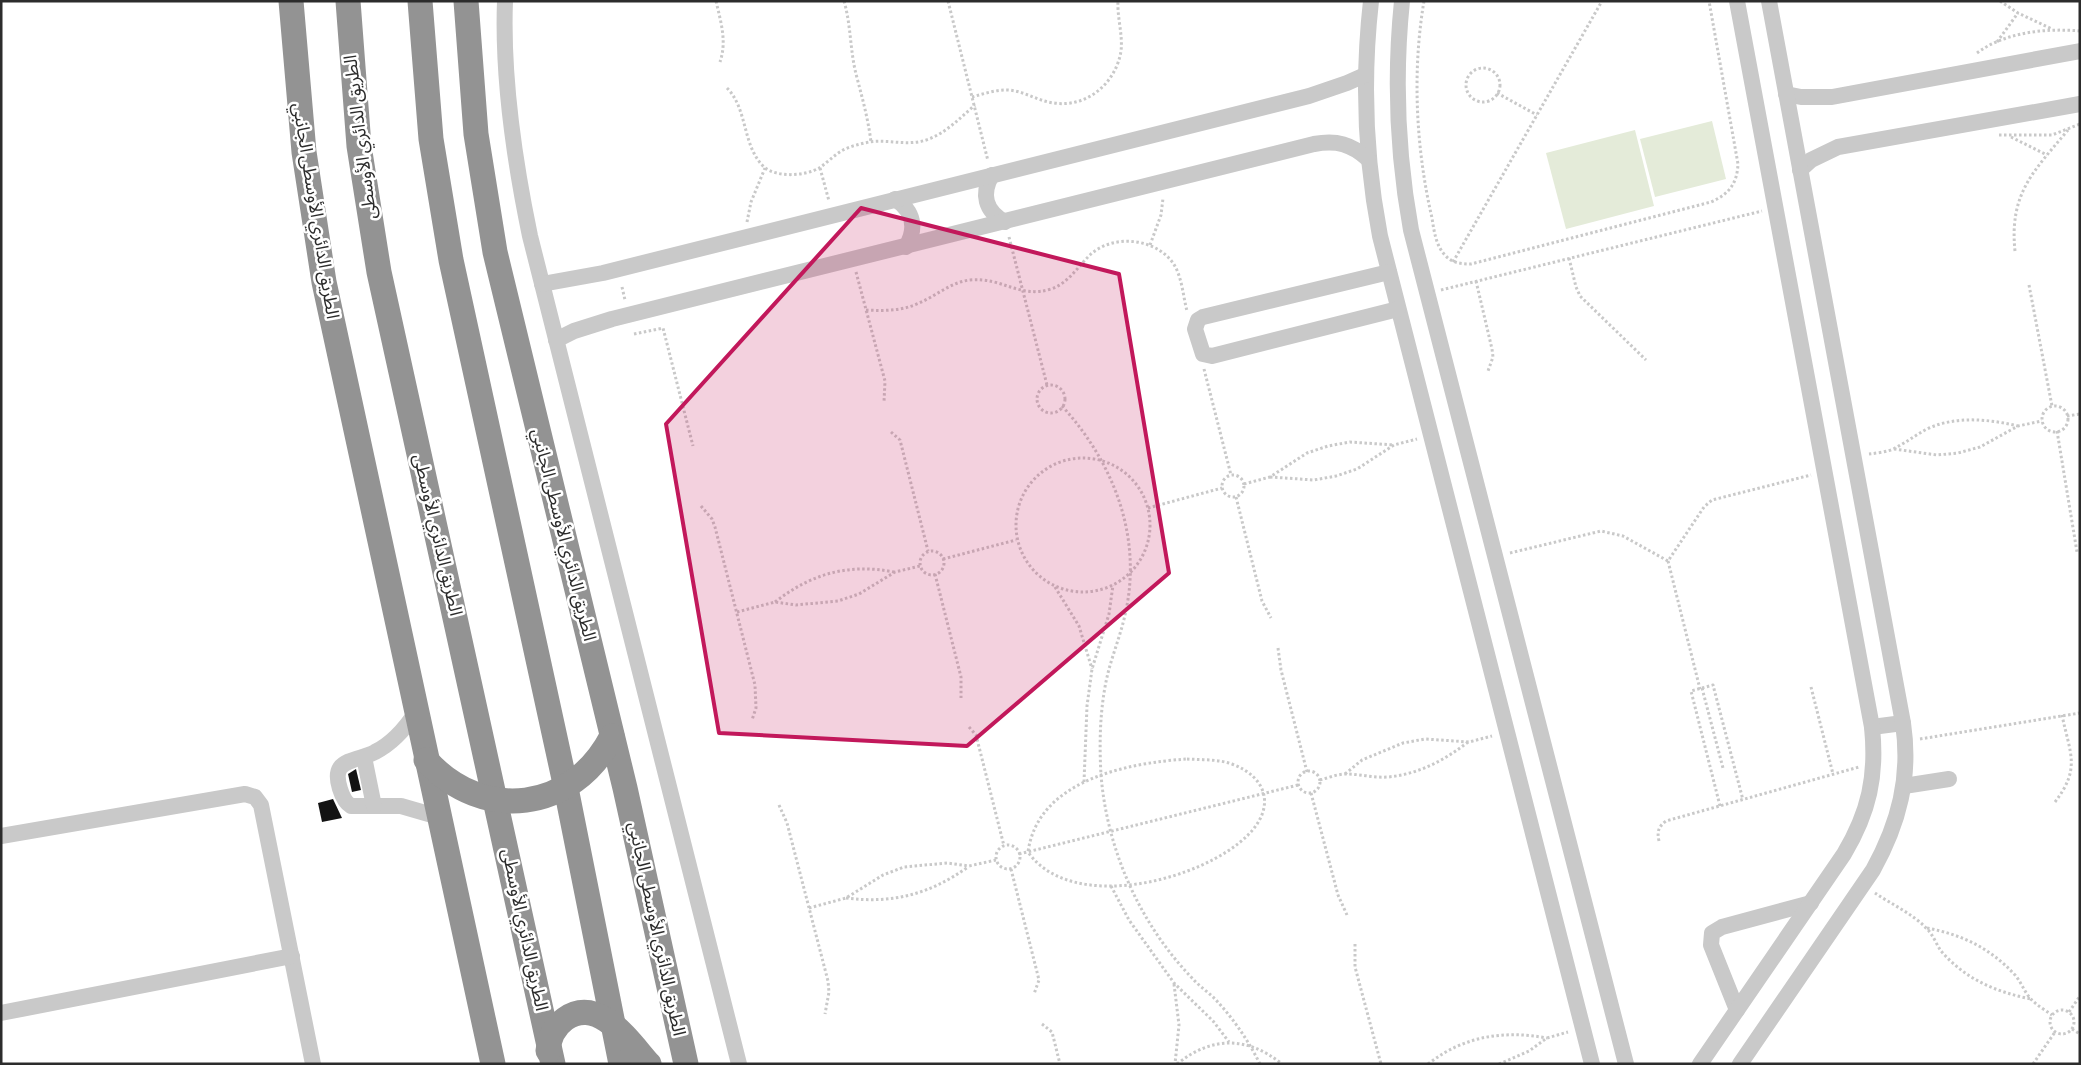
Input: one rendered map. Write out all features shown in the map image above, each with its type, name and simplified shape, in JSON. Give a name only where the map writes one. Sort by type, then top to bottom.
[{"type":"highway","name":"الطريق الدائري الأوسطى الجانبي","points":[[291,1],[304,152],[324,282],[492,1064]]},
{"type":"highway","name":"الطريق الدائري الأوسطى","points":[[348,1],[360,146],[379,272],[496,800],[550,1057]]},
{"type":"highway","points":[[420,1],[431,139],[449,251],[566,788],[621,1064]]},
{"type":"highway","name":"الطريق الدائري الأوسطى الجانبي","points":[[466,1],[476,134],[496,252],[612,736],[686,1064]]},
{"type":"highway","points":[[426,760],[441,775],[458,787],[476,796],[496,800],[525,801],[566,788],[593,766],[612,736]]},
{"type":"highway","points":[[550,1057],[555,1027],[568,1017],[584,1012],[600,1015],[613,1025],[650,1064]]},
{"type":"street","points":[[505,1],[505,45],[514,150],[521,195],[739,1064]]},
{"type":"street","points":[[1371,1],[1365,75],[1368,159],[1373,198],[1388,272],[1592,1064]]},
{"type":"street","points":[[1402,1],[1396,74],[1400,156],[1411,230],[1626,1064]]},
{"type":"street","points":[[1700,1064],[1811,904],[1858,831],[1868,806],[1874,763],[1872,727],[1737,1]]},
{"type":"street","points":[[1740,1064],[1888,843],[1898,815],[1904,786],[1905,742],[1903,723],[1769,1]]},
{"type":"street","points":[[1786,94],[1809,98],[1832,97],[2080,51]]},
{"type":"street","points":[[542,284],[603,274],[1309,96],[1347,84],[1365,75]]},
{"type":"street","points":[[1800,170],[1811,160],[1838,147],[2080,104]]},
{"type":"street","points":[[556,340],[574,331],[612,318],[1329,142],[1343,143],[1357,149],[1368,159]]},
{"type":"street","points":[[992,175],[986,190],[988,207],[995,216],[1005,222]]},
{"type":"street","points":[[895,199],[905,206],[911,215],[912,232],[906,246]]},
{"type":"street","points":[[1388,272],[1203,318],[1195,324],[1203,354],[1212,356],[1398,309]]},
{"type":"street","points":[[416,712],[394,739],[364,757],[344,764],[339,769],[338,776],[348,804],[358,808],[401,806],[439,817]]},
{"type":"street","points":[[1872,727],[1903,723]]},
{"type":"street","points":[[364,757],[374,806]]},
{"type":"street","points":[[1904,786],[1949,779]]},
{"type":"street","points":[[1,836],[250,795],[261,805],[313,1064]]},
{"type":"street","points":[[1737,1010],[1711,945],[1712,933],[1722,927],[1811,904]]},
{"type":"street","points":[[1,1013],[292,956]]},
{"type":"path","points":[[716,1],[724,35],[723,53],[720,62]]},
{"type":"path","points":[[844,1],[850,26],[856,74],[872,142]]},
{"type":"path","points":[[948,1],[992,175]]},
{"type":"path","points":[[972,96],[1005,90],[1022,92],[1053,103],[1070,104],[1086,99],[1099,91],[1110,79],[1118,64],[1121,48],[1118,1]]},
{"type":"path","points":[[1424,1],[1418,64],[1420,151],[1427,198],[1436,238],[1445,256],[1453,262],[1471,264],[1711,202],[1723,197],[1732,188],[1737,177],[1738,164],[1709,1]]},
{"type":"path","points":[[1453,262],[1602,1]]},
{"type":"path","points":[[2000,1],[2018,13],[2053,29]]},
{"type":"path","points":[[1997,43],[2018,13]]},
{"type":"path","points":[[1956,73],[1980,51],[1997,43],[2028,33],[2053,29],[2080,31]]},
{"type":"path","points":[[1475,70],[1489,70],[1499,80],[1498,93],[1486,102],[1473,100],[1466,88],[1466,81],[1475,70]]},
{"type":"path","points":[[727,88],[739,106],[753,150],[765,168],[792,175],[820,168],[843,150],[872,142],[912,143],[940,135],[974,105]]},
{"type":"path","points":[[1498,93],[1537,115]]},
{"type":"path","points":[[1994,135],[2010,137],[2052,135],[2080,124]]},
{"type":"path","points":[[2015,250],[2013,230],[2016,208],[2023,188],[2068,130]]},
{"type":"path","points":[[2010,137],[2048,155]]},
{"type":"path","points":[[745,238],[751,202],[765,168]]},
{"type":"path","points":[[820,168],[829,199],[830,216]]},
{"type":"path","points":[[1150,245],[1161,215],[1162,182]]},
{"type":"path","points":[[1427,293],[1775,207]]},
{"type":"path","points":[[1005,222],[1047,385]]},
{"type":"path","points":[[866,310],[902,309],[919,303],[951,285],[969,280],[988,280],[1006,284],[1023,292],[1039,292],[1054,288],[1068,280],[1092,253],[1110,244],[1130,241],[1150,245],[1163,253],[1174,264],[1188,314],[1195,324]]},
{"type":"path","points":[[1569,258],[1580,296],[1646,360]]},
{"type":"path","points":[[853,259],[885,381],[884,402]]},
{"type":"path","points":[[1476,281],[1492,349],[1493,357],[1488,371]]},
{"type":"path","points":[[2029,285],[2052,406]]},
{"type":"path","points":[[622,287],[626,303]]},
{"type":"path","points":[[634,334],[663,328],[693,446]]},
{"type":"path","points":[[1203,354],[1207,386],[1231,475]]},
{"type":"path","points":[[1047,385],[1054,385],[1064,393],[1062,406],[1056,411],[1049,412],[1042,409],[1038,403],[1037,396],[1041,389],[1047,385]]},
{"type":"path","points":[[1062,406],[1087,436],[1103,461],[1124,516],[1129,544],[1131,572],[1125,616],[1108,671],[1102,706],[1100,740],[1101,775],[1111,832],[1130,885],[1147,919],[1168,950],[1193,979],[1215,999],[1251,1045],[1260,1064]]},
{"type":"path","points":[[2052,406],[2062,408],[2067,416],[2065,426],[2057,432],[2048,429],[2042,421],[2044,412],[2052,406]]},
{"type":"path","points":[[2067,416],[2080,414]]},
{"type":"path","points":[[1894,449],[1912,436],[1932,427],[1953,422],[1982,420],[2018,426]]},
{"type":"path","points":[[1854,458],[1894,449],[1937,455],[1958,453],[1980,447],[2018,426],[2042,421]]},
{"type":"path","points":[[891,432],[900,440],[928,551]]},
{"type":"path","points":[[2057,432],[2077,552]]},
{"type":"path","points":[[1270,477],[1307,480],[1336,476],[1357,469],[1394,445],[1431,436]]},
{"type":"path","points":[[1244,484],[1270,477],[1307,453],[1328,446],[1350,442],[1373,442],[1394,445]]},
{"type":"path","points":[[1054,587],[1084,592],[1099,591],[1113,585],[1131,572],[1141,559],[1148,543],[1150,526],[1148,508],[1142,493],[1132,479],[1119,468],[1103,461],[1084,458],[1063,461],[1045,469],[1030,483],[1020,500],[1017,513],[1016,540],[1024,559],[1037,575],[1054,587],[1079,626],[1092,670]]},
{"type":"path","points":[[1668,561],[1704,507],[1712,500],[1824,472]]},
{"type":"path","points":[[1231,475],[1239,477],[1244,484],[1242,492],[1236,496],[1227,495],[1222,488],[1223,482],[1231,475]]},
{"type":"path","points":[[1148,508],[1222,488]]},
{"type":"path","points":[[1236,496],[1262,601],[1271,618]]},
{"type":"path","points":[[701,506],[712,519],[715,527],[755,685],[756,708],[752,720]]},
{"type":"path","points":[[1495,557],[1601,531],[1622,536],[1668,561],[1723,768]]},
{"type":"path","points":[[943,559],[1016,540]]},
{"type":"path","points":[[920,566],[928,574],[935,574],[943,566],[943,559],[940,554],[928,551]]},
{"type":"path","points":[[920,566],[921,557],[928,551]]},
{"type":"path","points":[[775,602],[796,605],[838,601],[859,594],[895,572],[920,566]]},
{"type":"path","points":[[737,612],[775,602],[810,579],[830,572],[851,568],[873,568],[895,572]]},
{"type":"path","points":[[935,574],[961,678],[961,698]]},
{"type":"path","points":[[1084,782],[1084,743],[1092,670],[1109,614],[1113,585]]},
{"type":"path","points":[[1278,648],[1281,670],[1307,772]]},
{"type":"path","points":[[1720,806],[1691,691],[1713,686],[1743,800]]},
{"type":"path","points":[[1811,686],[1833,774]]},
{"type":"path","points":[[1905,742],[2080,713]]},
{"type":"path","points":[[2055,802],[2067,787],[2072,768],[2062,715]]},
{"type":"path","points":[[969,727],[976,735],[1004,846]]},
{"type":"path","points":[[1345,774],[1389,777],[1411,773],[1438,762],[1469,742],[1507,732]]},
{"type":"path","points":[[1320,780],[1345,774],[1376,753],[1403,743],[1425,739],[1469,742]]},
{"type":"path","points":[[1216,760],[1245,770],[1257,780],[1265,793],[1264,808],[1258,822],[1249,834],[1212,860],[1186,872],[1130,885],[1111,886],[1074,882],[1044,870],[1028,852],[1032,835],[1040,820],[1059,799],[1084,782],[1101,775],[1158,761],[1216,760]]},
{"type":"path","points":[[1659,841],[1657,834],[1660,826],[1666,821],[1874,763]]},
{"type":"path","points":[[1307,772],[1315,773],[1320,780],[1318,788],[1311,793],[1303,792],[1298,785],[1302,774],[1307,772]]},
{"type":"path","points":[[1019,854],[1298,785]]},
{"type":"path","points":[[1311,793],[1338,896],[1347,915]]},
{"type":"path","points":[[779,805],[787,823],[828,981],[829,998],[825,1014]]},
{"type":"path","points":[[996,860],[1004,869],[1011,869],[1016,866],[1019,854],[1016,849],[1004,846]]},
{"type":"path","points":[[996,860],[998,852],[1004,846]]},
{"type":"path","points":[[809,908],[846,898],[883,875],[904,868],[932,864],[969,866],[996,860]]},
{"type":"path","points":[[846,898],[890,900],[911,896],[932,889],[969,866]]},
{"type":"path","points":[[1011,869],[1039,980],[1034,994]]},
{"type":"path","points":[[1862,884],[1926,928],[1941,950],[1959,969],[1981,984],[1997,991],[2031,999]]},
{"type":"path","points":[[1111,886],[1129,920],[1174,983],[1213,1021],[1229,1042]]},
{"type":"path","points":[[1926,928],[1952,933],[1977,943],[1999,958],[2017,977],[2031,999],[2052,1015]]},
{"type":"path","points":[[1355,944],[1355,967],[1381,1064]]},
{"type":"path","points":[[1174,983],[1179,1025],[1176,1064]]},
{"type":"path","points":[[2069,1012],[2080,996]]},
{"type":"path","points":[[2052,1015],[2063,1010],[2069,1012],[2073,1017],[2072,1029]]},
{"type":"path","points":[[2052,1015],[2050,1024],[2055,1032],[2064,1034],[2072,1029]]},
{"type":"path","points":[[1042,1024],[1052,1032],[1060,1064]]},
{"type":"path","points":[[1499,1064],[1529,1050],[1547,1038],[1583,1027]]},
{"type":"path","points":[[2072,1029],[2080,1034]]},
{"type":"path","points":[[2033,1064],[2055,1032]]},
{"type":"path","points":[[1428,1064],[1459,1044],[1480,1037],[1502,1034],[1525,1034],[1547,1038]]},
{"type":"path","points":[[1176,1064],[1191,1053],[1209,1045],[1229,1042],[1251,1045],[1269,1053],[1282,1064]]},
{"type":"highlighted area","points":[[861,208],[1119,274],[1169,573],[967,746],[719,733],[666,424]]},
{"type":"green space","points":[[1712,121],[1726,179],[1655,197],[1640,139]]},
{"type":"green space","points":[[1635,130],[1654,206],[1566,229],[1546,153]]},
{"type":"building","points":[[356,769],[361,790],[352,792],[348,774]]},
{"type":"building","points":[[333,799],[342,818],[322,822],[318,803]]}]
